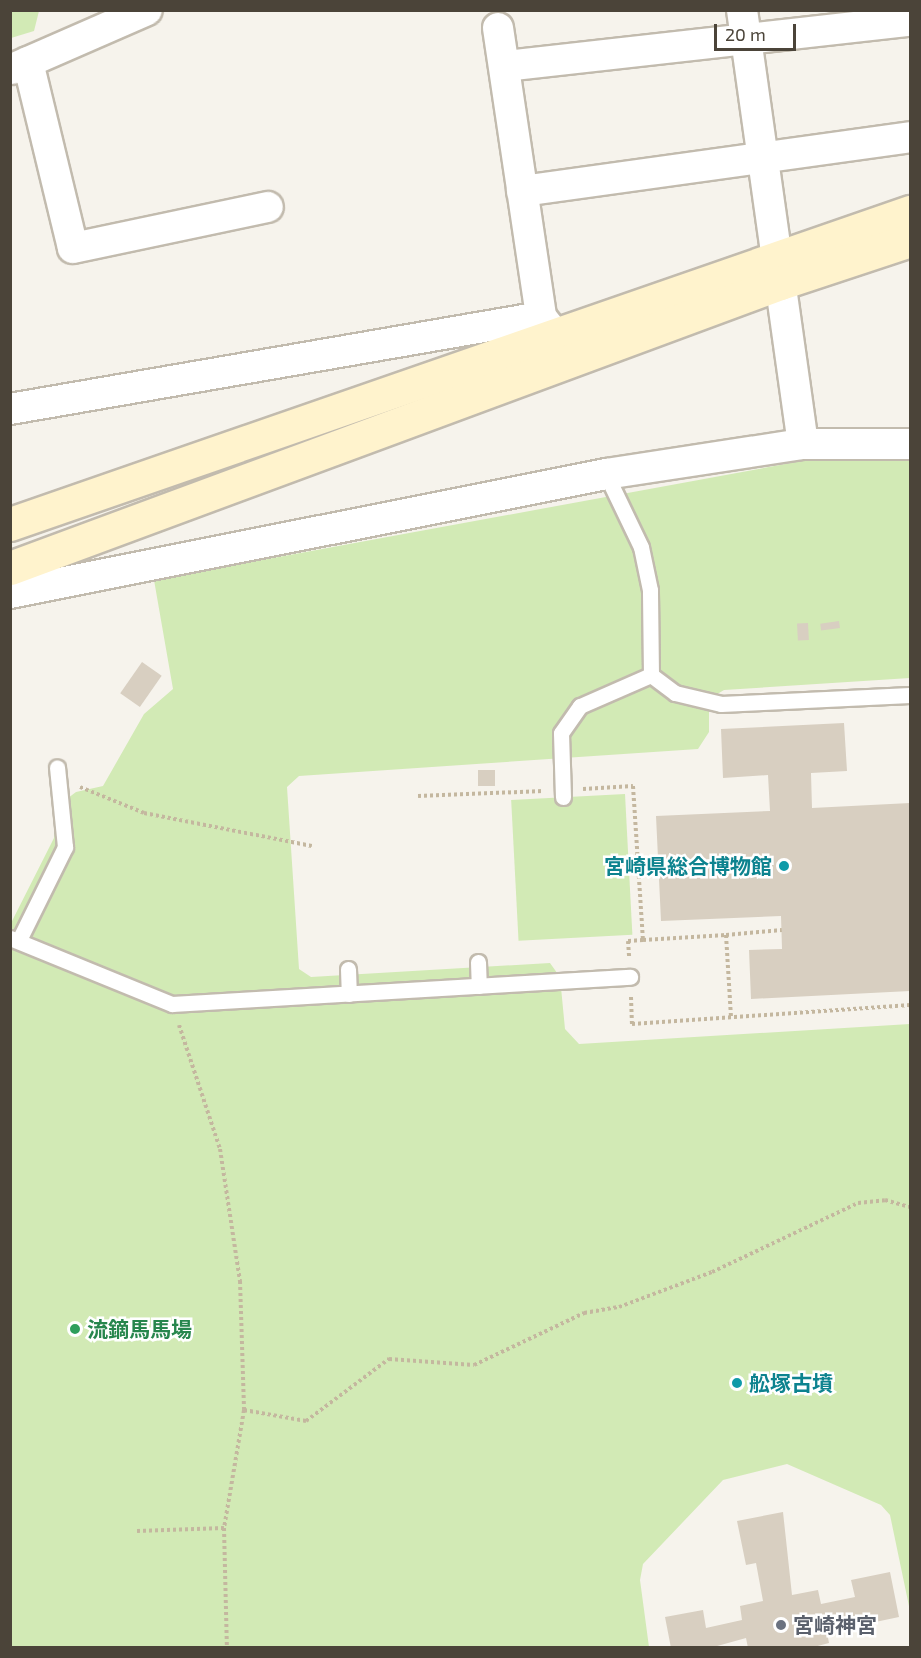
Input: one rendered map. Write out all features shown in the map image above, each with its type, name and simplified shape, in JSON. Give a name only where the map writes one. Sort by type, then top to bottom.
[{"type":"street","points":[[147,10],[19,65],[73,248],[268,207]]},
{"type":"street","points":[[742,10],[803,444]]},
{"type":"street","points":[[507,66],[910,21]]},
{"type":"street","points":[[498,28],[507,66],[522,192],[548,325]]},
{"type":"street","points":[[522,192],[910,137]]},
{"type":"street","points":[[10,568],[778,271],[910,212]]},
{"type":"street","points":[[10,410],[548,325],[910,240]]},
{"type":"street","points":[[10,524],[548,325]]},
{"type":"street","points":[[10,593],[606,474],[803,444],[910,444]]},
{"type":"lane","points":[[606,474],[641,547],[650,590],[651,675]]},
{"type":"lane","points":[[651,675],[675,693],[722,704],[910,695]]},
{"type":"lane","points":[[563,794],[561,732],[580,706],[651,675]]},
{"type":"lane","points":[[57,772],[65,847],[15,938],[172,1004],[630,977]]},
{"type":"lane","points":[[478,962],[479,986]]},
{"type":"lane","points":[[348,969],[349,994]]},
{"type":"path","points":[[57,772],[144,813],[312,846]]},
{"type":"path","points":[[418,796],[563,794],[633,786],[643,940]]},
{"type":"path","points":[[782,930],[628,940],[632,1024],[910,1005]]},
{"type":"path","points":[[726,935],[731,1017]]},
{"type":"path","points":[[172,1004],[220,1149],[240,1281],[244,1410],[224,1528],[227,1647]]},
{"type":"path","points":[[244,1410],[306,1421],[389,1359],[474,1365],[584,1313],[619,1307],[712,1272],[858,1203],[885,1200],[910,1207]]},
{"type":"path","points":[[137,1531],[224,1528]]},
{"type":"green space","points":[[11,10],[39,11],[34,31],[11,38]]},
{"type":"green space","points":[[910,458],[910,678],[724,690],[709,699],[709,732],[698,749],[299,776],[287,787],[299,969],[311,977],[550,963],[560,977],[565,1029],[579,1044],[910,1024],[910,1611],[890,1515],[881,1505],[787,1464],[723,1480],[643,1564],[640,1580],[649,1647],[11,1647],[10,925],[54,838],[56,807],[76,792],[103,786],[144,714],[173,689],[154,580],[807,460]]},
{"type":"green space","points":[[625,794],[632,935],[519,941],[511,800]]},
{"type":"building","points":[[839,621],[840,628],[821,631],[820,624]]},
{"type":"building","points":[[808,623],[809,640],[798,641],[797,624]]},
{"type":"building","points":[[142,662],[162,676],[140,707],[120,693]]},
{"type":"building","name":"宮崎県総合博物館","points":[[844,723],[847,771],[811,773],[812,808],[910,803],[910,991],[751,999],[749,950],[782,949],[781,916],[661,921],[656,816],[770,811],[768,775],[723,778],[721,729]]},
{"type":"building","points":[[478,770],[495,770],[495,786],[478,786]]},
{"type":"building","points":[[783,1512],[792,1595],[818,1590],[821,1604],[855,1597],[851,1580],[890,1572],[899,1617],[861,1625],[859,1615],[825,1622],[829,1643],[810,1648],[748,1648],[746,1638],[710,1648],[671,1648],[665,1617],[703,1610],[706,1628],[742,1620],[740,1606],[763,1601],[756,1563],[746,1565],[737,1521]]},
{"type":"place","name":"宮崎県総合博物館","points":[[784,866]]},
{"type":"place","name":"流鏑馬馬場","points":[[75,1329]]},
{"type":"place","name":"舩塚古墳","points":[[737,1383]]},
{"type":"place","name":"宮崎神宮","points":[[781,1625]]}]
